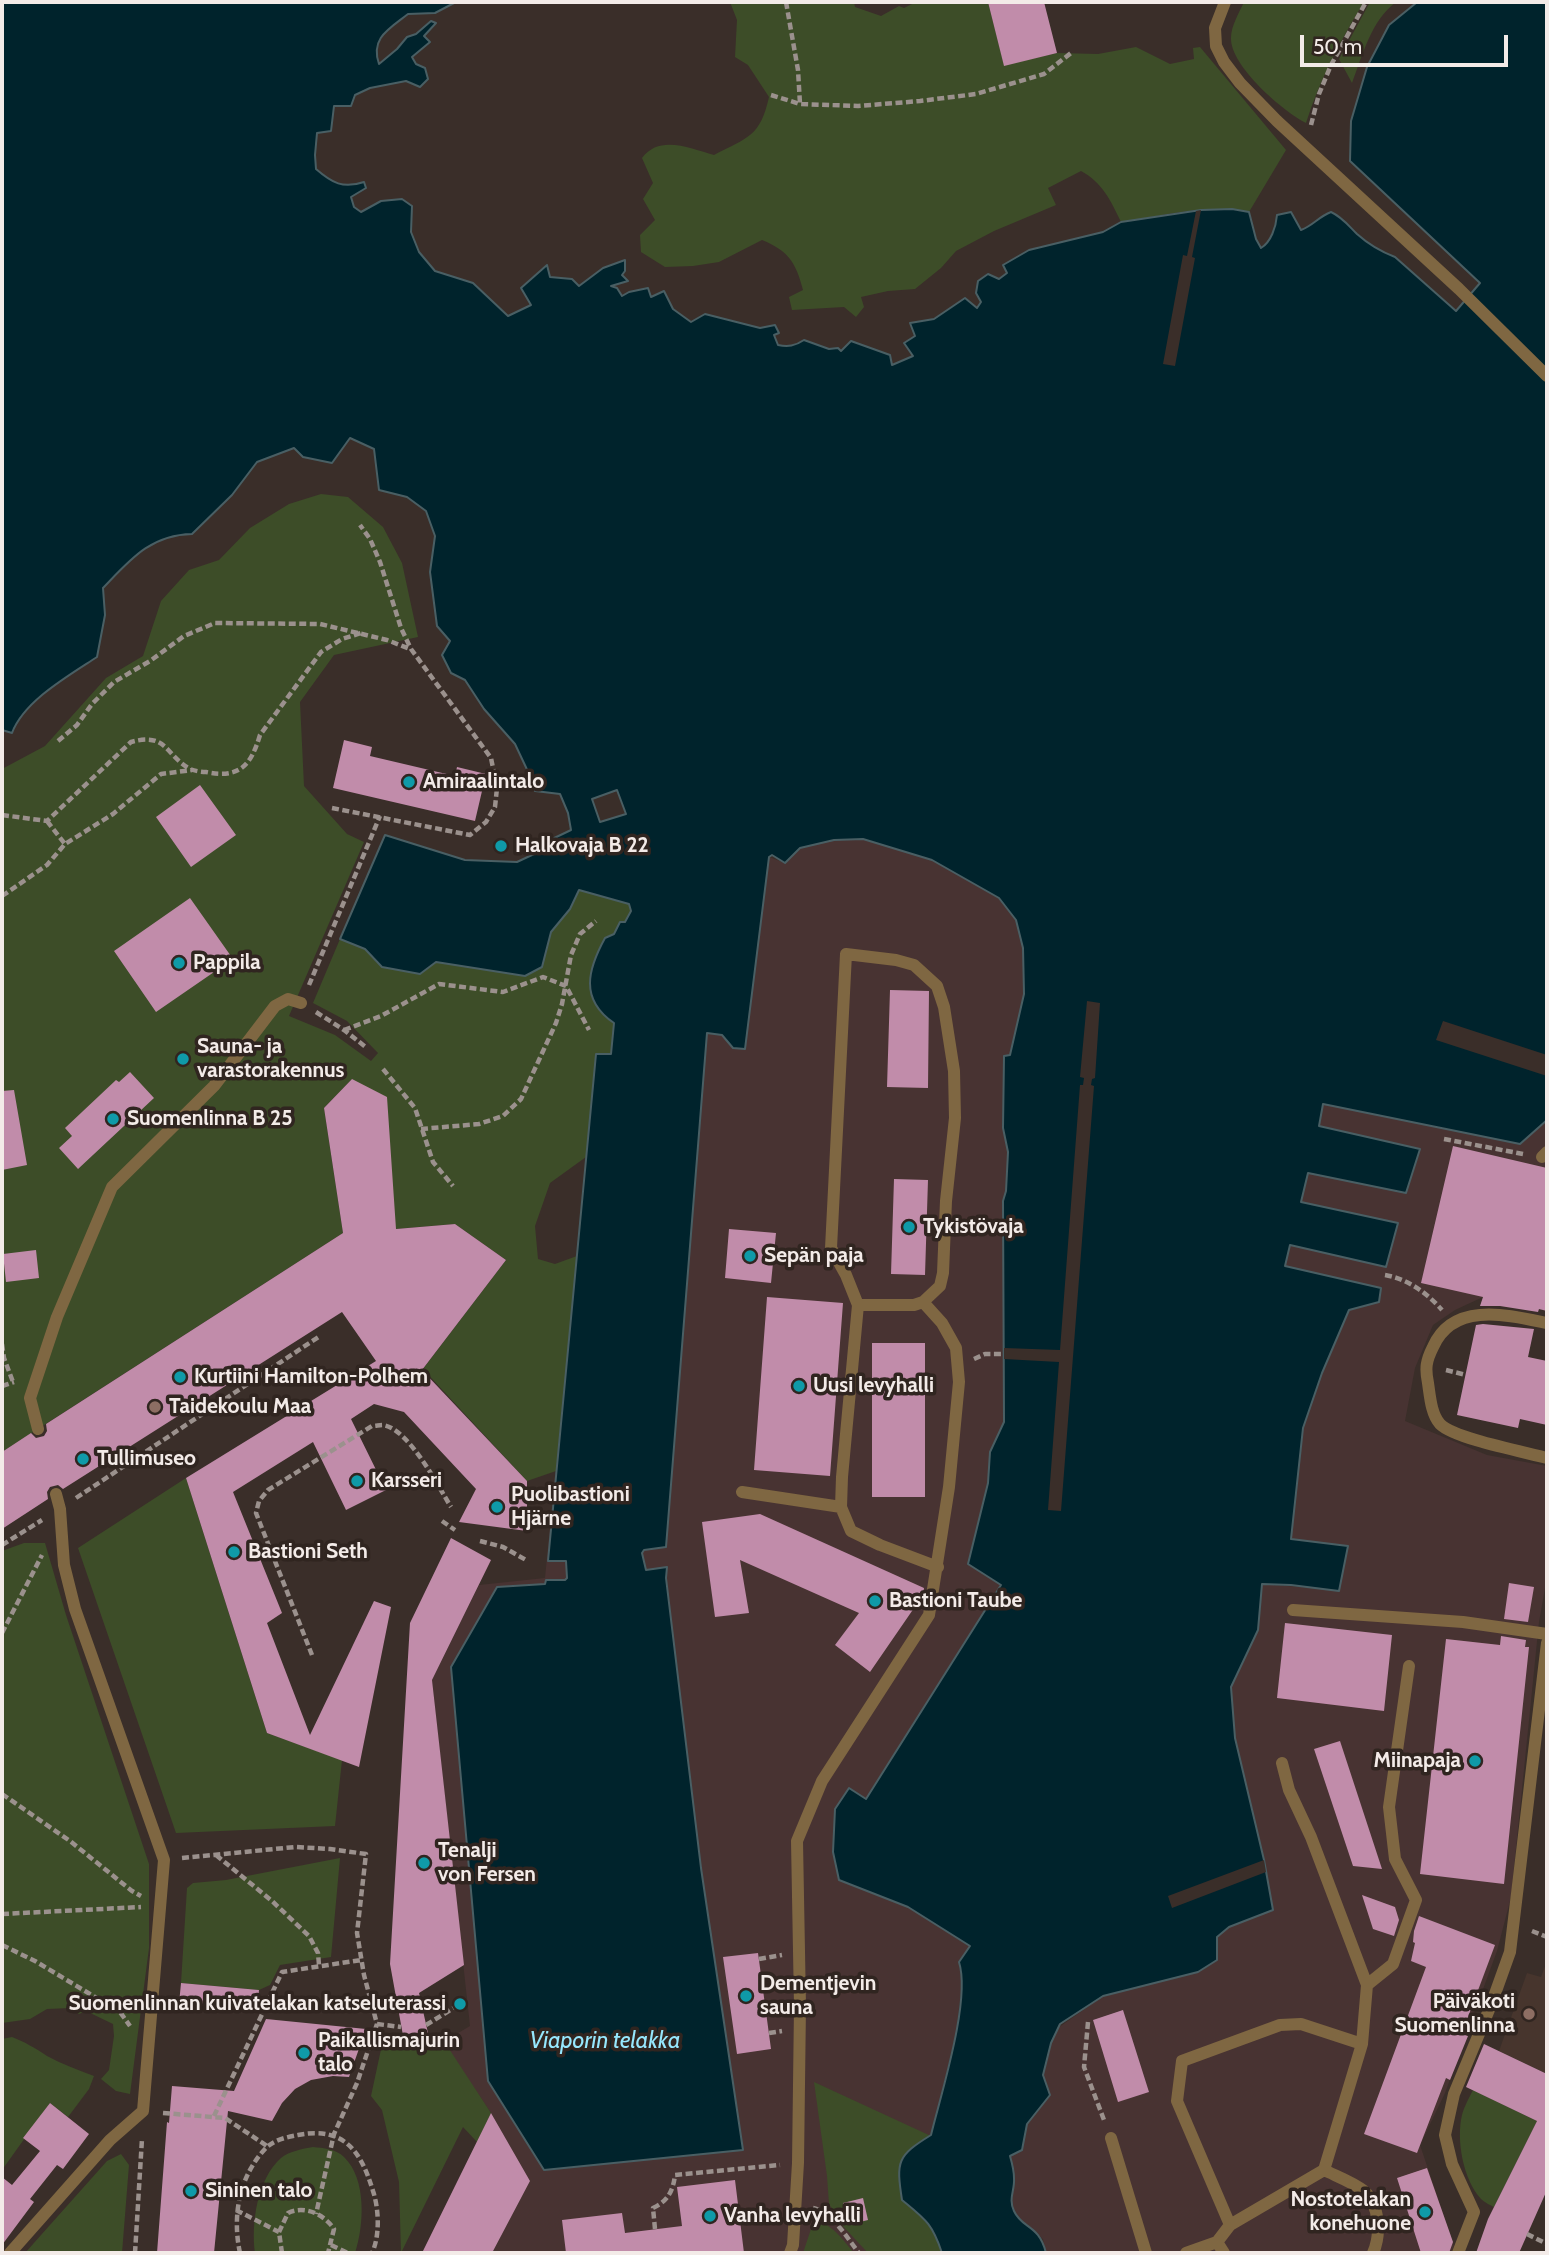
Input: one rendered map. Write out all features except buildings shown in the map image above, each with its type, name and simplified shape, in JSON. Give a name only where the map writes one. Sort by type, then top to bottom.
[{"type":"lane","points":[[1225,2],[1214,28],[1216,46],[1240,83],[1459,289],[1547,376]]},
{"type":"lane","points":[[859,1305],[914,1305],[923,1302],[940,1286],[955,1118],[954,1071],[944,1007],[937,986],[914,965],[846,954],[831,1248],[859,1305],[841,1507],[851,1531],[938,1567]]},
{"type":"lane","points":[[38,1429],[30,1398],[57,1317],[112,1187],[214,1086],[275,1006],[288,999],[301,1003]]},
{"type":"lane","points":[[790,2253],[793,2245],[798,2163],[800,2006],[797,1841],[822,1781],[929,1615],[938,1567],[959,1382],[956,1348],[942,1323],[923,1302]]},
{"type":"lane","points":[[1547,1323],[1502,1314],[1469,1316],[1447,1327],[1436,1339],[1425,1365],[1434,1412],[1441,1425],[1474,1440],[1547,1458]]},
{"type":"lane","points":[[742,1492],[841,1507]]},
{"type":"lane","points":[[10,2253],[110,2140],[143,2111],[164,1860],[75,1609],[64,1565],[60,1509],[56,1494]]},
{"type":"lane","points":[[1293,1610],[1463,1622],[1547,1634]]},
{"type":"lane","points":[[1458,2253],[1474,2212],[1452,2164],[1445,2135],[1454,2094],[1510,1952],[1547,1643]]},
{"type":"lane","points":[[1367,1985],[1393,1964],[1416,1900],[1395,1859],[1389,1807],[1409,1666]]},
{"type":"lane","points":[[1186,2253],[1217,2242],[1230,2225],[1324,2170],[1362,2044],[1367,1985],[1311,1837],[1289,1790],[1282,1763]]},
{"type":"lane","points":[[1230,2225],[1177,2101],[1182,2061],[1280,2025],[1301,2024],[1362,2044]]},
{"type":"lane","points":[[1111,2138],[1146,2253]]},
{"type":"lane","points":[[1324,2170],[1365,2191],[1376,2212],[1380,2234],[1373,2253]]},
{"type":"lane","points":[[1217,2242],[1224,2253]]},
{"type":"path","points":[[786,2],[798,70],[800,104]]},
{"type":"path","points":[[1303,145],[1331,65],[1366,2]]},
{"type":"path","points":[[771,95],[800,104],[858,106],[976,94],[1044,74],[1071,53]]},
{"type":"path","points":[[332,808],[470,835],[486,822],[495,807],[497,788],[491,758],[411,649],[401,628],[380,562],[370,539],[360,525]]},
{"type":"path","points":[[58,741],[114,682],[150,662],[184,636],[215,623],[320,624],[361,633],[411,649]]},
{"type":"path","points":[[2,895],[47,865],[65,844],[113,814],[161,774],[192,770],[222,776],[248,763],[256,751],[260,735],[321,652],[342,639],[361,633]]},
{"type":"path","points":[[47,821],[131,742],[146,738],[158,741],[192,770]]},
{"type":"path","points":[[2,815],[47,821],[65,844]]},
{"type":"path","points":[[367,1048],[301,1003],[380,816]]},
{"type":"path","points":[[421,1129],[479,1124],[503,1116],[521,1099],[556,1023],[572,955],[580,934],[596,921]]},
{"type":"path","points":[[344,1030],[381,1016],[439,984],[503,992],[544,977],[566,986],[589,1030]]},
{"type":"path","points":[[383,1069],[415,1108],[433,1162],[453,1186]]},
{"type":"path","points":[[1444,1139],[1544,1154]]},
{"type":"path","points":[[1385,1275],[1415,1286],[1436,1303],[1454,1324]]},
{"type":"path","points":[[2,1545],[320,1336]]},
{"type":"path","points":[[2,1344],[13,1382],[2,1386]]},
{"type":"path","points":[[958,1365],[985,1354],[1004,1354]]},
{"type":"path","points":[[1450,1371],[1465,1374]]},
{"type":"path","points":[[312,1655],[256,1513],[258,1501],[268,1490],[372,1426],[385,1425],[409,1443],[451,1507]]},
{"type":"path","points":[[442,1521],[455,1530]]},
{"type":"path","points":[[2,1633],[61,1525]]},
{"type":"path","points":[[480,1541],[503,1548],[526,1560]]},
{"type":"path","points":[[2,1794],[70,1842],[132,1891],[161,1906]]},
{"type":"path","points":[[164,1860],[295,1847],[366,1854],[357,1933],[377,2024],[357,2083],[334,2134],[316,2214]]},
{"type":"path","points":[[215,1854],[272,1900],[309,1936],[318,1952],[319,1966]]},
{"type":"path","points":[[2,1914],[161,1906]]},
{"type":"path","points":[[2,1945],[35,1961],[120,2012],[132,2029]]},
{"type":"path","points":[[214,2116],[282,1972],[362,1960]]},
{"type":"path","points":[[426,2025],[460,2004]]},
{"type":"path","points":[[1088,2022],[1084,2067],[1111,2138]]},
{"type":"path","points":[[377,2024],[401,2027]]},
{"type":"path","points":[[135,2253],[143,2111],[225,2118],[267,2146]]},
{"type":"path","points":[[240,2253],[236,2210],[248,2172],[267,2146],[282,2138],[310,2132],[334,2134],[350,2146],[366,2168],[376,2199],[377,2242],[372,2253]]},
{"type":"path","points":[[655,2230],[653,2208],[665,2202],[673,2188],[675,2175],[798,2163]]},
{"type":"path","points":[[796,2204],[821,2210],[859,2253]]},
{"type":"path","points":[[282,2253],[279,2232],[288,2213],[296,2209],[328,2220],[334,2229],[328,2253]]},
{"type":"path","points":[[236,2210],[279,2232]]},
{"type":"path","points":[[1527,2234],[1547,2244]]},
{"type":"path","points":[[331,2245],[348,2253]]},
{"type":"shaded area","points":[[863,839],[932,860],[999,898],[1016,920],[1023,948],[1024,994],[1010,1056],[1005,1056],[1003,1128],[1008,1152],[1003,1201],[1004,1422],[990,1452],[988,1483],[969,1564],[1001,1585],[866,1799],[849,1789],[835,1809],[833,1852],[839,1880],[908,1907],[970,1946],[959,1962],[963,1975],[956,2034],[931,2136],[909,2149],[901,2160],[942,2253],[492,2253],[530,2181],[491,2113],[443,2042],[470,2026],[432,1680],[479,1585],[545,1578],[596,1054],[614,1022],[722,1035],[733,1048],[745,1049],[769,857],[785,863],[800,848],[834,840]]},
{"type":"shaded area","points":[[1323,1103],[1519,1144],[1547,1120],[1547,1311],[1483,1297],[1455,1310],[1433,1325],[1415,1368],[1405,1421],[1487,1455],[1547,1466],[1547,1577],[1539,1622],[1511,1897],[1497,1951],[1445,2093],[1420,2145],[1454,2246],[1451,2253],[1046,2253],[1043,2239],[1016,2215],[1010,2201],[1014,2180],[1010,2156],[1022,2150],[1027,2124],[1050,2095],[1043,2075],[1051,2043],[1058,2028],[1103,1996],[1199,1972],[1217,1960],[1217,1937],[1229,1927],[1273,1910],[1235,1738],[1231,1687],[1258,1630],[1261,1584],[1340,1590],[1291,1539],[1303,1428],[1322,1373],[1349,1309],[1357,1309],[1380,1288],[1285,1267],[1290,1245],[1398,1223],[1301,1202],[1308,1173],[1406,1193],[1420,1149],[1318,1126]]},
{"type":"shaded area","name":"Päiväkoti Suomenlinna","points":[[1547,1961],[1547,2074],[1499,2051],[1527,1973],[1541,1977]]},
{"type":"green space","points":[[730,2],[854,2],[855,7],[881,16],[899,6],[904,8],[916,2],[988,2],[1004,65],[1057,53],[1098,54],[1136,47],[1170,64],[1194,59],[1193,48],[1200,47],[1286,150],[1249,212],[1201,210],[1121,222],[1100,186],[1081,171],[1048,188],[1056,205],[994,231],[956,251],[941,268],[915,289],[861,297],[864,307],[856,317],[844,307],[792,310],[789,297],[803,290],[794,265],[779,249],[762,240],[719,262],[693,266],[665,267],[641,252],[640,235],[655,220],[643,199],[653,183],[642,158],[649,151],[667,145],[714,155],[751,134],[757,128],[765,110],[769,97],[748,65],[735,57],[737,20]]},
{"type":"green space","points":[[1244,2],[1364,2],[1331,61],[1306,123],[1272,99],[1239,62],[1233,49],[1231,33]]},
{"type":"green space","points":[[1370,2],[1396,2],[1374,28],[1352,83],[1339,59]]},
{"type":"green space","points":[[321,494],[348,497],[383,527],[402,563],[418,637],[334,655],[300,702],[304,786],[347,834],[364,842],[289,1016],[335,1035],[371,1061],[378,1053],[347,1021],[313,1003],[340,939],[365,949],[382,967],[420,974],[436,962],[525,976],[542,967],[551,932],[570,909],[579,890],[629,903],[631,911],[625,922],[620,922],[614,934],[614,1022],[611,1055],[596,1054],[586,1157],[550,1183],[535,1226],[538,1259],[555,1264],[577,1256],[556,1471],[527,1481],[423,1369],[506,1260],[455,1224],[395,1229],[352,1079],[324,1108],[343,1233],[2,1452],[2,769],[45,746],[106,678],[143,656],[161,601],[189,570],[219,560],[250,528],[289,504]]},
{"type":"green space","points":[[186,1478],[267,1733],[342,1760],[335,1826],[176,1833],[78,1548]]},
{"type":"green space","points":[[24,1543],[45,1543],[66,1615],[149,1864],[149,1948],[130,2094],[116,2091],[101,2079],[109,2070],[113,2024],[86,2011],[79,2014],[71,2008],[47,2009],[30,2019],[2,2023],[2,1551]]},
{"type":"green space","points":[[340,1858],[331,1957],[280,1965],[270,1985],[259,1990],[181,1983],[187,1888],[193,1883],[226,1880]]},
{"type":"green space","points":[[428,2035],[440,2035],[491,2113],[477,2142],[463,2127],[401,2253],[399,2182],[382,2110],[371,2096],[383,2040],[430,2042]]},
{"type":"green space","points":[[12,2037],[58,2062],[94,2076],[89,2089],[68,2117],[50,2103],[2,2170],[2,2039]]},
{"type":"green space","points":[[814,2082],[931,2136],[911,2150],[903,2161],[902,2199],[927,2222],[942,2253],[868,2253],[840,2223],[829,2204]]},
{"type":"green space","points":[[1473,2090],[1537,2121],[1494,2207],[1482,2200],[1475,2191],[1462,2159],[1460,2125]]},
{"type":"green space","points":[[313,2147],[341,2154],[357,2177],[362,2217],[355,2253],[255,2253],[255,2216],[266,2178],[281,2158]]},
{"type":"green space","points":[[121,2154],[129,2165],[122,2253],[25,2253],[107,2161]]},
{"type":"green space","points":[[821,2222],[835,2231],[854,2253],[803,2253],[813,2223]]},
{"type":"water","name":"Viaporin telakka","points":[[2,2],[456,2],[435,13],[408,14],[379,41],[379,64],[407,37],[416,34],[431,21],[436,23],[424,36],[430,42],[412,57],[416,64],[425,68],[428,79],[420,87],[406,81],[370,88],[355,95],[351,106],[334,106],[331,131],[317,133],[316,169],[327,178],[344,185],[364,182],[366,188],[351,197],[354,207],[361,212],[381,201],[402,199],[412,206],[411,232],[419,252],[435,271],[473,283],[508,316],[531,305],[521,288],[547,265],[550,277],[572,279],[579,286],[603,268],[625,260],[625,271],[622,275],[628,281],[611,286],[617,288],[622,296],[648,288],[651,297],[664,291],[673,309],[691,322],[705,314],[760,328],[775,325],[779,333],[774,335],[778,345],[782,346],[794,345],[804,340],[841,351],[851,341],[890,355],[892,365],[913,356],[904,343],[915,336],[910,323],[934,319],[965,298],[977,308],[981,302],[976,293],[978,281],[988,274],[999,279],[1007,273],[1003,265],[1029,250],[1103,232],[1121,222],[1201,210],[1232,209],[1249,212],[1261,248],[1272,234],[1277,215],[1291,212],[1301,230],[1331,212],[1365,241],[1395,257],[1456,311],[1480,283],[1350,161],[1351,121],[1367,67],[1389,25],[1416,3],[1547,2],[1547,1120],[1520,1144],[1323,1104],[1319,1126],[1420,1149],[1406,1193],[1308,1173],[1301,1202],[1398,1223],[1386,1267],[1290,1245],[1285,1266],[1381,1288],[1379,1302],[1349,1310],[1322,1373],[1303,1428],[1291,1539],[1348,1546],[1339,1591],[1262,1584],[1258,1630],[1231,1687],[1235,1738],[1273,1910],[1229,1927],[1217,1937],[1217,1960],[1198,1972],[1103,1996],[1060,2024],[1051,2043],[1043,2075],[1050,2095],[1027,2124],[1022,2150],[1010,2156],[1014,2175],[1014,2211],[1039,2237],[1046,2253],[942,2253],[927,2222],[902,2200],[899,2176],[902,2161],[911,2149],[931,2135],[958,2023],[962,1979],[959,1962],[970,1946],[908,1907],[839,1880],[833,1852],[835,1809],[849,1788],[866,1799],[1001,1585],[968,1564],[988,1483],[990,1452],[1004,1422],[1003,1201],[1008,1152],[1003,1128],[1004,1056],[1010,1055],[1024,994],[1023,948],[1016,920],[999,898],[932,860],[863,839],[834,840],[800,848],[785,863],[772,855],[769,857],[745,1049],[733,1048],[722,1035],[707,1033],[666,1547],[644,1550],[642,1553],[646,1570],[667,1567],[666,1578],[701,1868],[743,2150],[544,2170],[488,2081],[451,1667],[497,1587],[545,1584],[546,1580],[567,1578],[566,1561],[548,1561],[596,1054],[611,1054],[614,1023],[595,1004],[591,994],[591,972],[605,938],[614,934],[620,922],[625,922],[631,911],[629,904],[579,890],[570,909],[551,932],[542,967],[525,976],[436,962],[420,974],[382,967],[365,949],[340,939],[385,835],[465,860],[517,862],[549,847],[548,841],[571,830],[560,794],[535,791],[515,744],[484,709],[465,680],[451,673],[442,655],[450,641],[437,626],[430,572],[435,536],[426,511],[407,497],[379,490],[374,449],[350,438],[332,463],[303,457],[294,448],[257,462],[232,495],[192,534],[164,539],[132,559],[103,588],[105,615],[97,657],[37,700],[26,710],[12,733],[2,730]],"holes":[[[617,790],[626,814],[600,822],[592,799]]]},
{"type":"pier","points":[[1201,210],[1175,366],[1163,364],[1183,255],[1187,256],[1196,211]]},
{"type":"pier","points":[[1087,1001],[1100,1003],[1095,1078],[1092,1079],[1091,1085],[1094,1086],[1061,1511],[1048,1510],[1059,1362],[1004,1359],[1004,1348],[1060,1350],[1080,1085],[1083,1085],[1084,1078],[1080,1077]]},
{"type":"pier","points":[[1443,1021],[1547,1055],[1547,1076],[1436,1040]]},
{"type":"pier","points":[[1264,1860],[1266,1872],[1172,1908],[1168,1896]]},
{"type":"place","name":"Amiraalintalo","points":[[409,782]]},
{"type":"place","name":"Halkovaja B 22","points":[[501,846]]},
{"type":"place","name":"Pappila","points":[[179,963]]},
{"type":"place","name":"Sauna- ja varastorakennus","points":[[183,1059]]},
{"type":"place","name":"Suomenlinna B 25","points":[[113,1119]]},
{"type":"place","name":"Tykistövaja","points":[[909,1227]]},
{"type":"place","name":"Sepän paja","points":[[750,1256]]},
{"type":"place","name":"Kurtiini Hamilton-Polhem","points":[[180,1377]]},
{"type":"place","name":"Uusi levyhalli","points":[[799,1386]]},
{"type":"place","name":"Taidekoulu Maa","points":[[155,1407]]},
{"type":"place","name":"Tullimuseo","points":[[83,1459]]},
{"type":"place","name":"Karsseri","points":[[357,1481]]},
{"type":"place","name":"Puolibastioni Hjärne","points":[[497,1507]]},
{"type":"place","name":"Bastioni Seth","points":[[234,1552]]},
{"type":"place","name":"Bastioni Taube","points":[[875,1601]]},
{"type":"place","name":"Miinapaja","points":[[1475,1761]]},
{"type":"place","name":"Tenalji von Fersen","points":[[424,1863]]},
{"type":"place","name":"Dementjevin sauna","points":[[746,1996]]},
{"type":"place","name":"Suomenlinnan kuivatelakan katseluterassi","points":[[460,2004]]},
{"type":"place","name":"Päiväkoti Suomenlinna","points":[[1529,2014]]},
{"type":"place","name":"Paikallismajurin talo","points":[[304,2053]]},
{"type":"place","name":"Sininen talo","points":[[191,2191]]},
{"type":"place","name":"Nostotelakan konehuone","points":[[1425,2212]]},
{"type":"place","name":"Vanha levyhalli","points":[[710,2216]]}]
